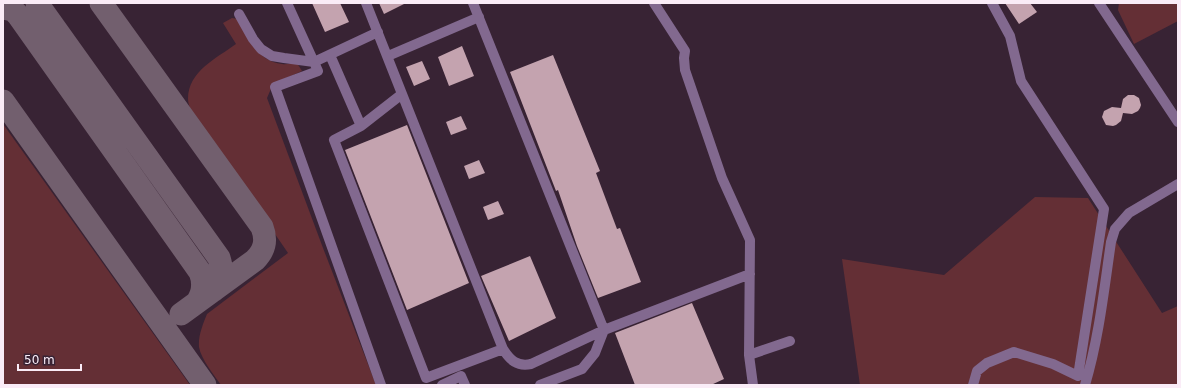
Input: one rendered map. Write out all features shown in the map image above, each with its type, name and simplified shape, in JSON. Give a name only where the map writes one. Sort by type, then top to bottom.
[{"type":"street","points":[[287,3],[318,71],[274,87],[381,385]]},
{"type":"street","points":[[366,3],[503,349],[511,359],[518,364],[524,366],[531,364],[604,330],[750,274]]},
{"type":"street","points":[[473,3],[604,330],[595,353],[582,369],[540,385]]},
{"type":"street","points":[[654,3],[685,51],[685,70],[719,171],[750,240],[749,355],[753,385]]},
{"type":"street","points":[[973,385],[977,371],[987,363],[1014,352],[1053,364],[1078,376],[1104,209],[1021,81],[1010,36],[992,3]]},
{"type":"street","points":[[1099,3],[1178,122]]},
{"type":"street","points":[[239,14],[253,39],[261,49],[272,56],[314,62],[378,32]]},
{"type":"street","points":[[388,56],[479,17]]},
{"type":"street","points":[[330,55],[361,126]]},
{"type":"street","points":[[402,94],[361,126],[334,140],[426,378],[503,349]]},
{"type":"street","points":[[1085,385],[1099,322],[1111,242],[1116,229],[1129,213],[1178,184]]},
{"type":"street","points":[[749,355],[790,341]]},
{"type":"street","points":[[442,385],[461,376],[465,385]]},
{"type":"shaded area","points":[[1119,3],[1178,3],[1178,21],[1134,44],[1118,10]]},
{"type":"shaded area","points":[[232,18],[238,19],[254,48],[266,58],[273,62],[284,64],[297,63],[302,71],[273,84],[267,98],[376,385],[221,385],[208,367],[200,352],[199,339],[207,314],[288,253],[191,112],[189,104],[189,89],[198,73],[212,60],[236,44],[223,23]]},
{"type":"shaded area","points":[[3,124],[190,385],[3,385]]},
{"type":"shaded area","points":[[1035,197],[1088,198],[1162,313],[1178,306],[1178,385],[860,385],[842,259],[944,275]]},
{"type":"building","points":[[312,3],[340,3],[349,22],[325,32]]},
{"type":"building","points":[[379,3],[406,3],[384,14]]},
{"type":"building","points":[[1005,3],[1030,3],[1037,12],[1019,24]]},
{"type":"building","points":[[462,46],[474,76],[449,86],[438,57]]},
{"type":"building","points":[[553,55],[600,171],[596,173],[617,229],[620,228],[641,282],[598,298],[577,246],[558,190],[556,191],[510,72]]},
{"type":"building","points":[[422,61],[430,79],[414,86],[406,67]]},
{"type":"building","points":[[1128,95],[1134,95],[1139,98],[1141,105],[1138,111],[1132,114],[1123,113],[1121,121],[1116,125],[1106,125],[1102,117],[1104,111],[1112,107],[1121,108],[1123,99]]},
{"type":"building","points":[[461,116],[467,129],[451,135],[446,122]]},
{"type":"building","points":[[407,125],[469,283],[407,310],[345,150]]},
{"type":"building","points":[[479,160],[485,173],[469,179],[464,166]]},
{"type":"building","points":[[498,201],[504,214],[488,220],[483,207]]},
{"type":"building","points":[[530,256],[556,318],[509,341],[481,276]]},
{"type":"building","points":[[692,303],[724,379],[711,385],[635,385],[615,333]]},
{"type":"taxiway","points":[[37,3],[219,258],[221,278],[214,290]]},
{"type":"taxiway","points":[[101,3],[262,227],[264,232],[265,241],[263,249],[255,260],[181,314]]},
{"type":"taxiway","points":[[3,8],[13,10],[18,15],[200,272],[203,287],[197,302]]},
{"type":"taxiway","points":[[3,101],[205,385]]}]
